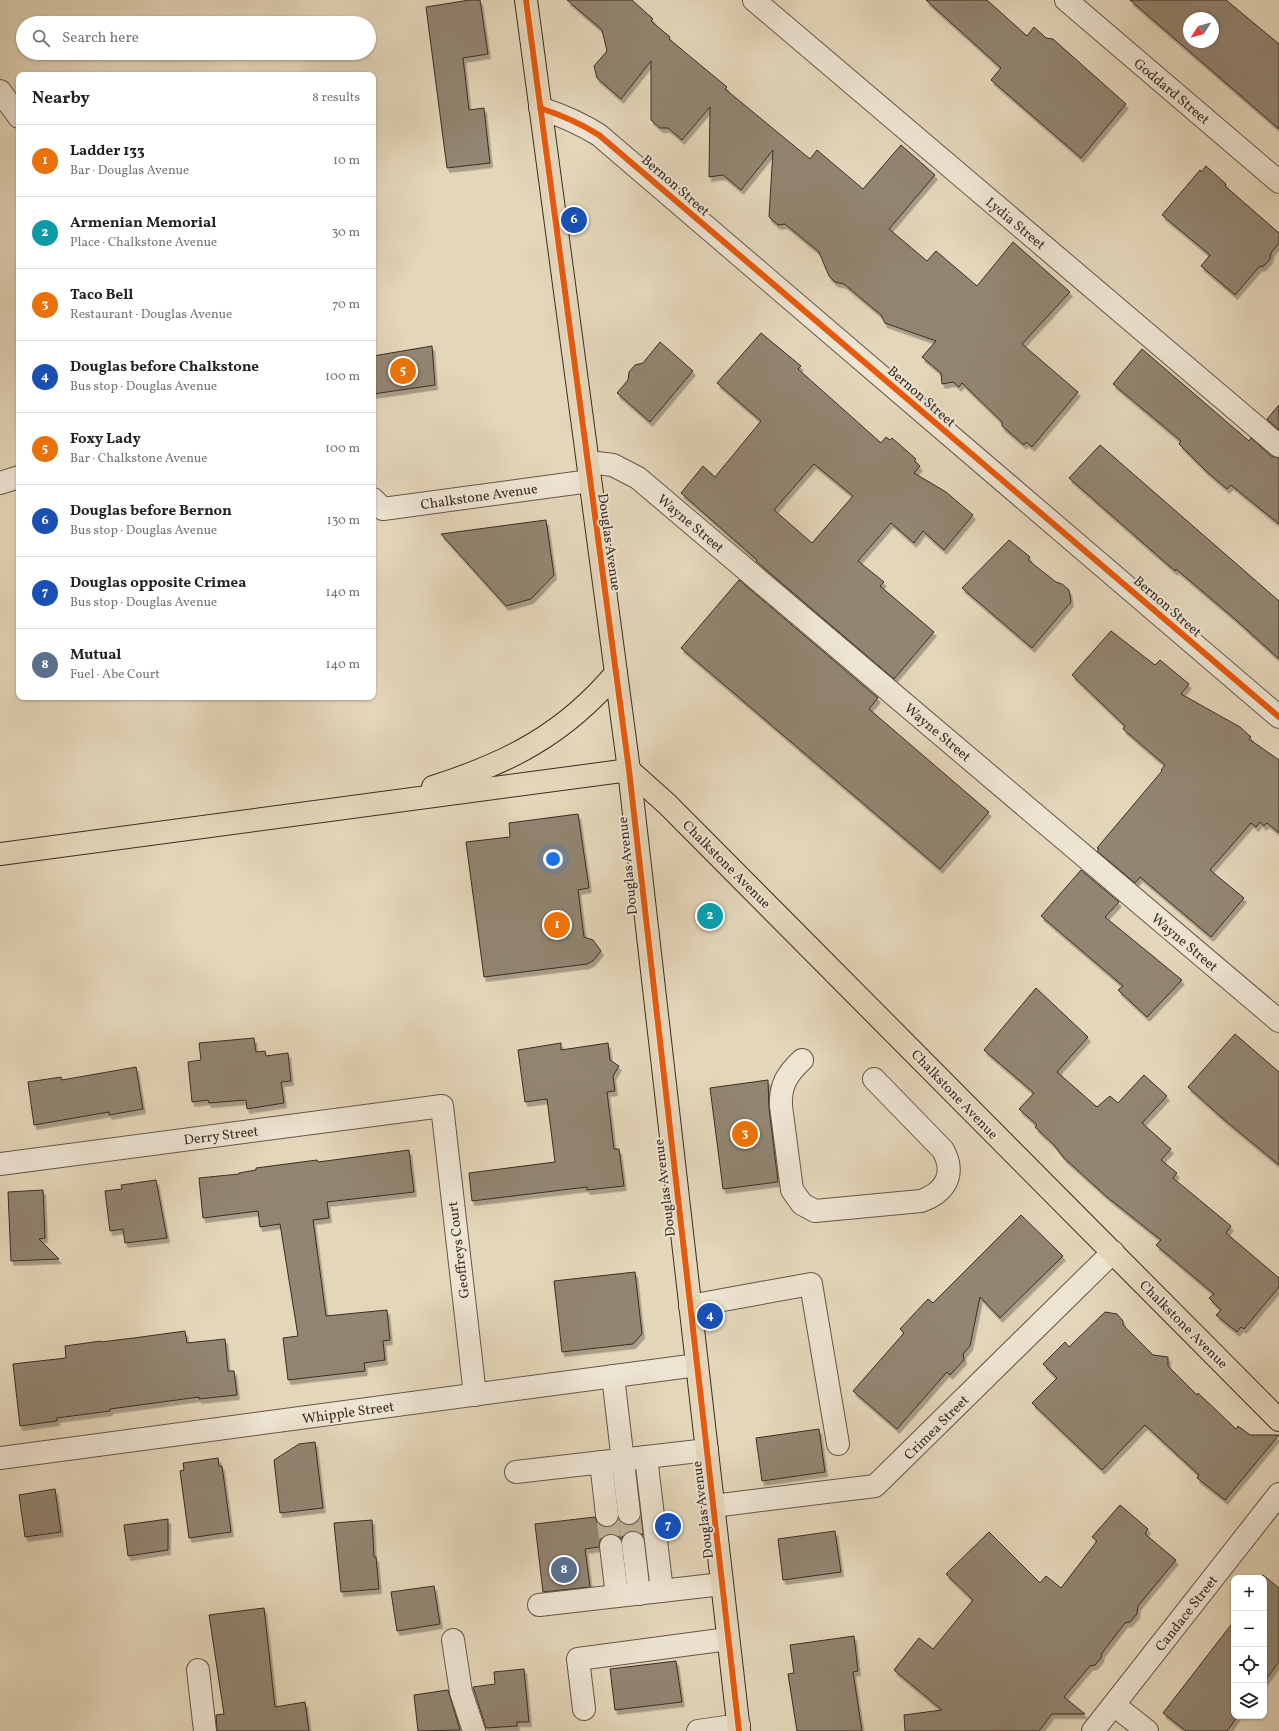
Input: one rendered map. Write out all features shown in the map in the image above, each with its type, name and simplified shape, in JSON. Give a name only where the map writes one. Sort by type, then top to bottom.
[{"type":"main road","name":"Douglas Avenue","points":[[526,0],[629,770],[739,1728]]},
{"type":"main road","points":[[382,803],[484,768],[534,744],[573,718],[589,703],[616,673]]},
{"type":"main road","points":[[0,854],[629,770]]},
{"type":"main road","name":"Chalkstone Avenue","points":[[629,770],[667,804],[909,1047],[1062,1204],[1112,1252],[1279,1420]]},
{"type":"street","name":"Lydia Street","points":[[754,0],[1279,446]]},
{"type":"street","name":"Goddard Street","points":[[1066,0],[1279,182]]},
{"type":"street","points":[[0,91],[16,113]]},
{"type":"street","name":"Bernon Street","points":[[540,108],[563,115],[582,124],[599,135],[1279,717]]},
{"type":"street","name":"Wayne Street","points":[[589,472],[613,465],[638,478],[1279,1021]]},
{"type":"street","name":"Chalkstone Avenue","points":[[376,502],[383,509],[589,472]]},
{"type":"street","points":[[0,483],[16,479]]},
{"type":"street","points":[[802,1060],[789,1072],[784,1080],[780,1096],[792,1190],[802,1204],[815,1211],[921,1200],[937,1194],[947,1180],[949,1164],[943,1150],[874,1079]]},
{"type":"street","name":"Derry Street","points":[[0,1164],[442,1106]]},
{"type":"street","name":"Geoffreys Court","points":[[442,1106],[475,1395]]},
{"type":"street","name":"Crimea Street","points":[[713,1506],[876,1486],[1112,1252]]},
{"type":"street","points":[[690,1306],[811,1284],[838,1444]]},
{"type":"street","name":"Whipple Street","points":[[0,1458],[697,1365]]},
{"type":"street","points":[[613,1376],[629,1513]]},
{"type":"street","points":[[516,1472],[707,1450]]},
{"type":"street","points":[[646,1457],[662,1591]]},
{"type":"street","points":[[601,1462],[607,1515]]},
{"type":"street","name":"Candace Street","points":[[1093,1731],[1279,1494]]},
{"type":"street","points":[[633,1543],[639,1594]]},
{"type":"street","points":[[611,1546],[617,1596]]},
{"type":"street","points":[[539,1605],[722,1584]]},
{"type":"street","points":[[584,1709],[578,1659],[728,1639]]},
{"type":"street","points":[[454,1640],[460,1692],[474,1731]]},
{"type":"street","points":[[198,1670],[205,1731]]},
{"type":"street","points":[[1114,1705],[1147,1731]]},
{"type":"street","points":[[698,1731],[739,1728]]},
{"type":"building","points":[[470,0],[480,0],[488,54],[463,58],[469,110],[484,108],[490,163],[447,168],[426,7]]},
{"type":"building","points":[[567,0],[632,0],[653,19],[651,21],[670,37],[669,39],[727,87],[725,89],[810,159],[817,150],[863,189],[901,145],[935,175],[889,229],[927,261],[936,251],[977,286],[1013,242],[1070,292],[1022,344],[1078,392],[1032,447],[1026,442],[1024,445],[1002,426],[1002,422],[962,383],[959,387],[953,382],[942,384],[941,373],[922,357],[936,341],[885,323],[881,315],[844,284],[835,282],[829,276],[819,252],[785,224],[778,225],[769,217],[773,150],[741,190],[723,175],[709,177],[710,107],[682,140],[668,128],[660,128],[651,120],[651,61],[621,99],[597,78],[594,66],[607,51],[602,30]]},
{"type":"building","points":[[926,0],[987,0],[1027,36],[1034,27],[1046,38],[1053,39],[1126,104],[1081,158],[991,80],[1001,68]]},
{"type":"building","points":[[1130,0],[1226,0],[1279,44],[1279,129],[1185,48],[1219,48],[1219,12],[1183,12],[1183,46]]},
{"type":"building","points":[[1206,166],[1226,184],[1225,186],[1279,233],[1279,243],[1271,253],[1270,259],[1264,266],[1259,267],[1235,295],[1201,266],[1210,255],[1162,215],[1200,170],[1201,172]]},
{"type":"building","points":[[761,333],[801,366],[798,369],[881,443],[886,437],[890,440],[892,438],[916,459],[914,461],[920,466],[914,473],[946,492],[973,515],[944,550],[923,531],[914,543],[891,523],[858,561],[884,582],[880,586],[934,632],[894,679],[756,561],[757,560],[681,493],[703,466],[715,477],[761,421],[717,383]],"holes":[[[814,464],[853,496],[812,543],[774,510]]]},
{"type":"building","points":[[660,342],[693,371],[650,422],[617,393],[628,380],[629,372],[635,365],[643,363]]},
{"type":"building","points":[[432,346],[435,385],[376,394],[376,355]]},
{"type":"building","points":[[1142,349],[1249,441],[1251,438],[1271,456],[1279,458],[1279,524],[1231,485],[1227,489],[1206,471],[1179,444],[1181,441],[1113,384]]},
{"type":"building","points":[[1279,405],[1279,430],[1267,419]]},
{"type":"building","points":[[1100,445],[1279,601],[1279,659],[1236,620],[1176,569],[1175,571],[1069,478]]},
{"type":"building","points":[[546,520],[554,575],[531,599],[506,606],[441,534]]},
{"type":"building","points":[[1009,540],[1030,557],[1028,560],[1056,582],[1062,584],[1069,590],[1071,602],[1032,648],[962,588]]},
{"type":"building","points":[[739,580],[878,698],[869,709],[989,812],[940,869],[681,648]]},
{"type":"building","points":[[1111,631],[1155,665],[1160,660],[1189,684],[1181,694],[1240,727],[1251,737],[1249,739],[1279,760],[1279,833],[1267,823],[1264,826],[1260,822],[1256,827],[1251,823],[1210,870],[1244,898],[1211,937],[1140,877],[1135,883],[1097,851],[1099,849],[1097,848],[1162,771],[1161,770],[1165,765],[1123,729],[1125,726],[1072,675]]},
{"type":"building","points":[[578,814],[589,888],[578,890],[584,937],[593,940],[601,951],[593,961],[587,964],[484,977],[466,842],[510,837],[509,823]]},
{"type":"building","points":[[1081,870],[1119,902],[1105,917],[1182,980],[1147,1017],[1118,990],[1123,986],[1041,916]]},
{"type":"building","points":[[1036,988],[1088,1037],[1057,1072],[1097,1107],[1110,1096],[1118,1103],[1144,1075],[1167,1096],[1142,1123],[1171,1149],[1161,1160],[1177,1173],[1173,1178],[1231,1226],[1226,1233],[1279,1278],[1279,1287],[1244,1329],[1241,1327],[1237,1332],[1216,1315],[1221,1310],[1209,1298],[1214,1294],[1156,1245],[1161,1240],[1107,1197],[1064,1158],[1054,1145],[1035,1127],[1037,1125],[1019,1109],[1034,1093],[984,1050]]},
{"type":"building","points":[[1235,1034],[1279,1072],[1279,1165],[1221,1117],[1188,1087]]},
{"type":"building","points":[[254,1038],[256,1052],[265,1051],[266,1056],[288,1053],[291,1081],[281,1082],[284,1103],[247,1109],[246,1100],[209,1103],[208,1100],[192,1102],[188,1062],[201,1060],[199,1043]]},
{"type":"building","points":[[561,1043],[561,1050],[608,1043],[610,1060],[619,1066],[613,1076],[615,1091],[607,1092],[614,1149],[619,1149],[624,1186],[587,1190],[587,1187],[472,1201],[469,1173],[555,1162],[547,1099],[525,1102],[518,1050]]},
{"type":"building","points":[[136,1067],[143,1109],[109,1115],[109,1112],[34,1125],[28,1082],[61,1077],[62,1080]]},
{"type":"building","points":[[768,1080],[769,1108],[778,1182],[723,1189],[710,1088]]},
{"type":"building","points":[[409,1150],[414,1192],[327,1202],[329,1218],[313,1220],[326,1316],[387,1310],[390,1340],[383,1341],[385,1360],[364,1363],[365,1371],[288,1380],[283,1338],[298,1336],[280,1224],[260,1227],[258,1211],[203,1218],[199,1178],[239,1174],[256,1170],[256,1168],[317,1160],[318,1162]]},
{"type":"building","points":[[156,1180],[167,1238],[125,1243],[123,1229],[110,1231],[105,1191],[122,1189],[121,1185]]},
{"type":"building","points":[[43,1190],[45,1238],[39,1239],[59,1259],[11,1261],[8,1192]]},
{"type":"building","points":[[1021,1215],[1063,1256],[1000,1318],[980,1297],[970,1346],[963,1354],[964,1360],[950,1375],[947,1372],[897,1429],[853,1391],[904,1333],[900,1329],[928,1299],[933,1303]]},
{"type":"building","points":[[635,1272],[642,1334],[633,1344],[562,1352],[554,1281]]},
{"type":"building","points":[[1105,1312],[1117,1314],[1123,1321],[1123,1325],[1153,1355],[1168,1357],[1168,1366],[1197,1395],[1198,1393],[1236,1429],[1238,1426],[1250,1435],[1279,1435],[1225,1500],[1197,1478],[1199,1475],[1145,1425],[1102,1470],[1032,1403],[1057,1378],[1043,1364],[1065,1342],[1069,1347]]},
{"type":"building","points":[[185,1331],[187,1343],[225,1339],[228,1371],[234,1371],[237,1395],[199,1399],[199,1397],[110,1409],[110,1411],[57,1418],[57,1421],[20,1426],[13,1364],[66,1358],[65,1346],[101,1341],[134,1339]]},
{"type":"building","points":[[819,1429],[825,1472],[762,1481],[756,1438]]},
{"type":"building","points":[[315,1442],[323,1508],[280,1513],[274,1460],[299,1444]]},
{"type":"building","points":[[218,1458],[219,1466],[222,1466],[231,1532],[189,1538],[180,1471],[184,1470],[183,1463]]},
{"type":"building","points":[[55,1489],[61,1532],[25,1537],[19,1495]]},
{"type":"building","points":[[1120,1505],[1148,1529],[1145,1534],[1176,1560],[1138,1606],[1137,1614],[1130,1622],[1125,1623],[1102,1653],[1101,1658],[1095,1665],[1090,1666],[1064,1697],[1085,1714],[1052,1714],[1039,1731],[905,1731],[904,1715],[942,1710],[894,1670],[919,1638],[933,1649],[973,1600],[946,1574],[989,1532],[1040,1583],[1046,1576],[1061,1588],[1097,1541],[1092,1537]]},
{"type":"building","points":[[595,1517],[597,1523],[608,1527],[614,1525],[619,1520],[624,1524],[631,1525],[637,1523],[641,1517],[643,1535],[638,1531],[632,1531],[625,1533],[621,1539],[616,1534],[610,1534],[604,1536],[600,1541],[599,1547],[585,1549],[590,1587],[543,1592],[535,1524]]},
{"type":"building","points":[[168,1519],[168,1550],[128,1556],[124,1525]]},
{"type":"building","points":[[372,1520],[374,1557],[376,1557],[379,1589],[341,1592],[334,1523]]},
{"type":"building","points":[[835,1531],[841,1572],[783,1580],[778,1539]]},
{"type":"building","points":[[1267,1578],[1279,1588],[1279,1662],[1267,1678]]},
{"type":"building","points":[[434,1586],[440,1624],[397,1631],[391,1592]]},
{"type":"building","points":[[264,1608],[275,1707],[305,1702],[309,1731],[217,1731],[216,1715],[224,1714],[209,1615]]},
{"type":"building","points":[[1231,1625],[1231,1719],[1236,1719],[1227,1731],[1186,1731],[1163,1713]]},
{"type":"building","points":[[854,1636],[858,1671],[853,1672],[862,1731],[797,1731],[788,1674],[794,1673],[790,1645]]},
{"type":"building","points":[[676,1661],[682,1702],[615,1710],[610,1669]]},
{"type":"building","points":[[524,1669],[529,1722],[517,1722],[517,1726],[486,1728],[473,1687],[495,1684],[494,1672]]},
{"type":"building","points":[[448,1690],[460,1730],[418,1731],[414,1695]]},
{"type":"tunnel","points":[[629,1513],[633,1543]]},
{"type":"tunnel","points":[[607,1515],[611,1546]]},
{"type":"cycle path","points":[[526,0],[629,770],[739,1731]]},
{"type":"cycle path","points":[[540,108],[555,113],[599,135],[1279,717]]},
{"type":"place","name":"Douglas before Bernon","points":[[574,220]]},
{"type":"place","name":"Foxy Lady","points":[[403,371]]},
{"type":"place","name":"Armenian Memorial","points":[[710,916]]},
{"type":"place","name":"Ladder 133","points":[[557,925]]},
{"type":"place","name":"Taco Bell","points":[[745,1134]]},
{"type":"place","name":"Douglas before Chalkstone","points":[[710,1316]]},
{"type":"place","name":"Douglas opposite Crimea","points":[[668,1526]]},
{"type":"place","name":"Mutual","points":[[564,1570]]}]
